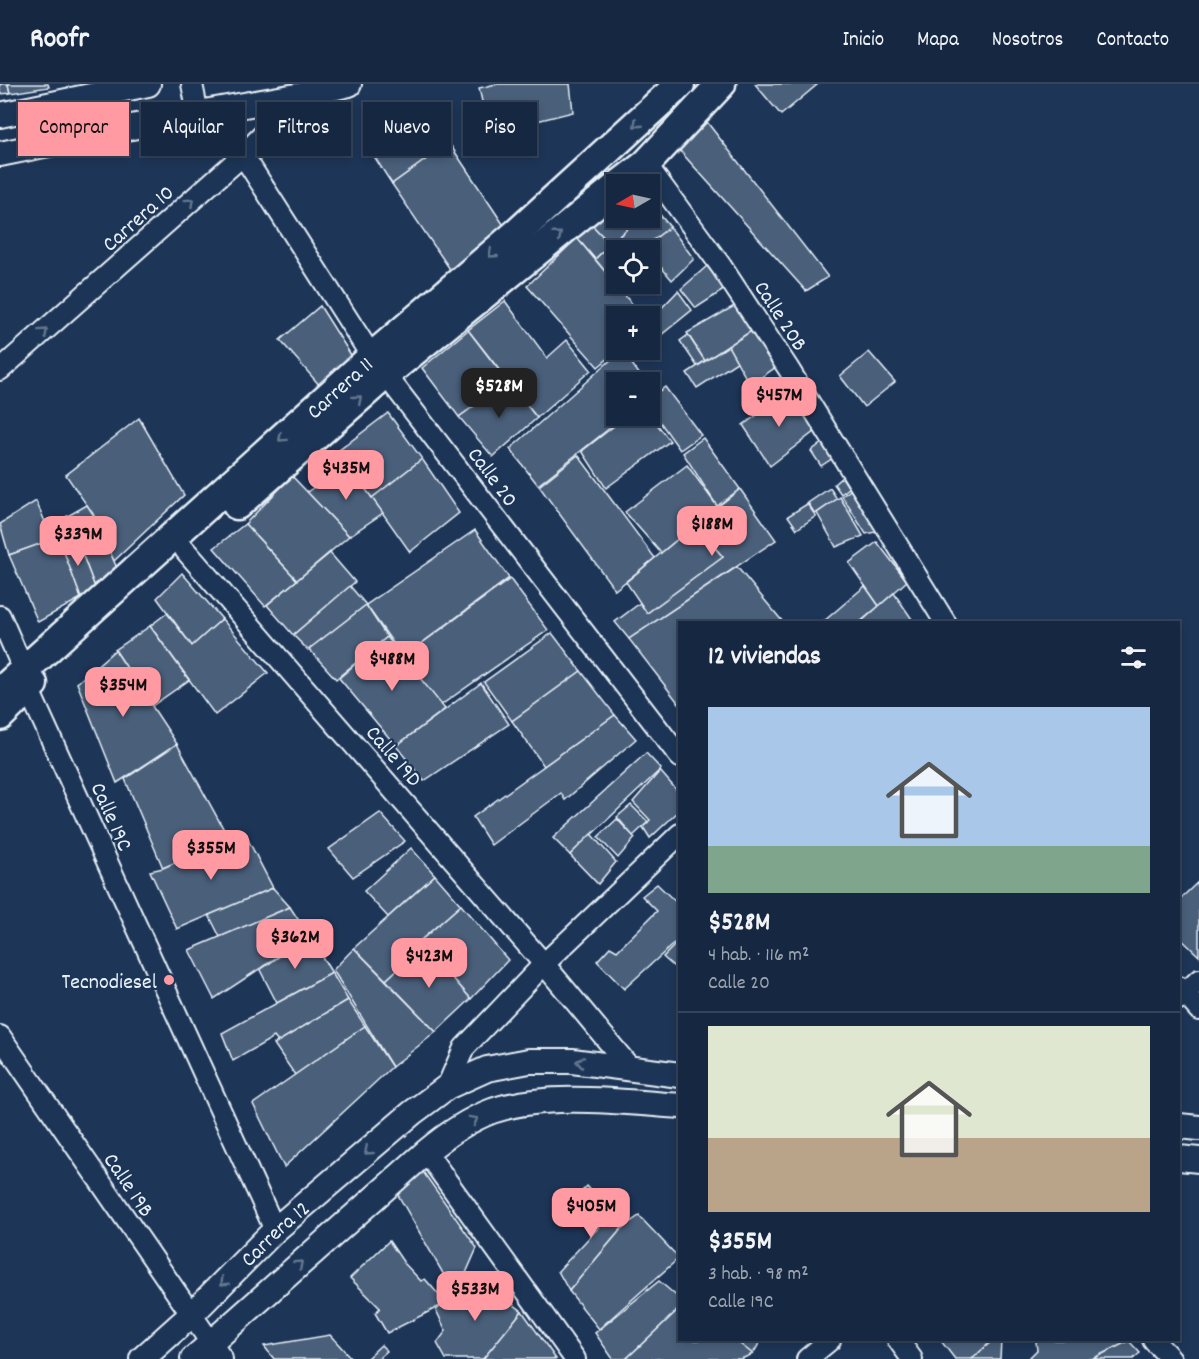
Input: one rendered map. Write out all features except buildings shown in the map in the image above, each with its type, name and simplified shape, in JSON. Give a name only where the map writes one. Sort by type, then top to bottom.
[{"type":"main road","name":"Carrera 11","points":[[0,692],[26,679],[185,550],[517,233],[680,84]]},
{"type":"main road","points":[[633,174],[646,164],[721,84]]},
{"type":"main road","name":"Carrera 11","points":[[0,716],[26,679],[379,366],[606,195]]},
{"type":"street","points":[[0,115],[148,84]]},
{"type":"street","points":[[192,84],[196,102]]},
{"type":"street","points":[[245,105],[349,84]]},
{"type":"street","name":"Carrera 10","points":[[245,153],[302,95]]},
{"type":"street","points":[[0,154],[141,126]]},
{"type":"street","name":"Carrera 10","points":[[0,370],[242,156]]},
{"type":"street","name":"Calle 20","points":[[244,156],[379,366],[678,754]]},
{"type":"street","name":"Calle 20B","points":[[646,164],[721,266],[789,368],[942,621]]},
{"type":"street","name":"Calle 19D","points":[[185,550],[544,964],[631,1069]]},
{"type":"street","name":"Calle 19C","points":[[0,616],[26,679],[275,1230]]},
{"type":"street","points":[[447,1087],[464,1048],[544,964],[678,836]]},
{"type":"street","points":[[1199,981],[1181,993],[1199,1010]]},
{"type":"street","name":"Calle 19B","points":[[0,1036],[191,1315],[208,1354]]},
{"type":"street","name":"Carrera 12","points":[[142,1359],[191,1315],[275,1230],[412,1113],[447,1087],[487,1069],[529,1060],[572,1061],[678,1075]]},
{"type":"street","name":"Carrera 12","points":[[208,1354],[426,1152],[443,1138],[473,1120],[490,1112],[525,1102],[678,1106]]},
{"type":"street","points":[[1180,1126],[1199,1128]]},
{"type":"street","points":[[426,1152],[575,1359]]},
{"type":"street","points":[[1180,1158],[1199,1160]]},
{"type":"street","points":[[807,1359],[829,1341]]},
{"type":"street","points":[[899,1341],[912,1359]]},
{"type":"street","points":[[1154,1341],[1171,1359]]},
{"type":"place","name":"Tecnodiesel","points":[[169,980]]}]
